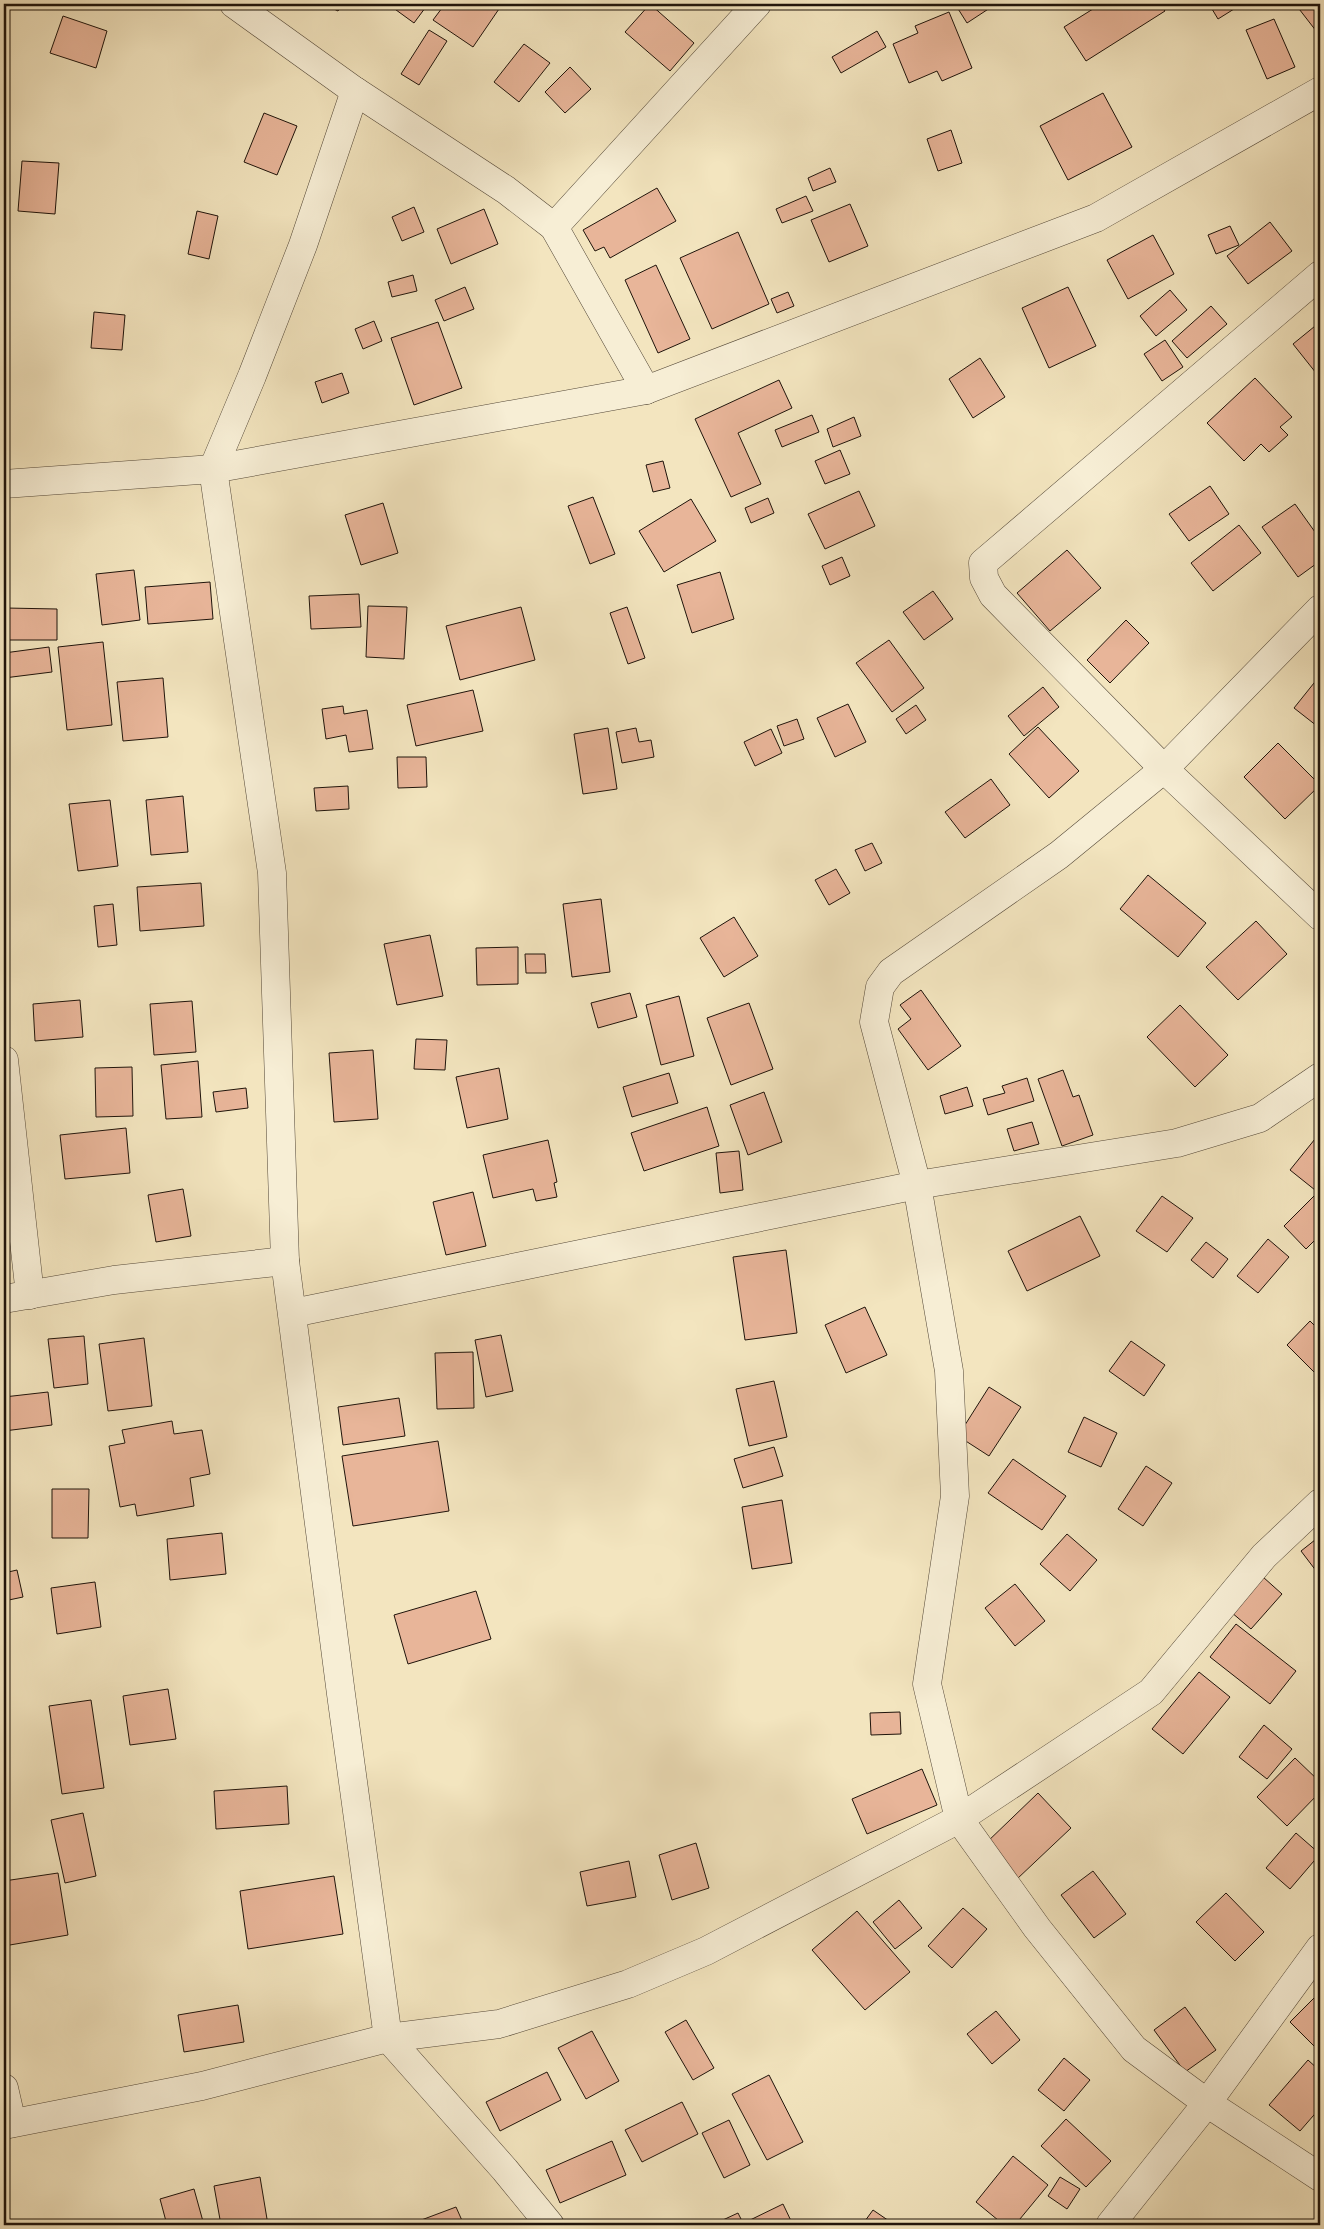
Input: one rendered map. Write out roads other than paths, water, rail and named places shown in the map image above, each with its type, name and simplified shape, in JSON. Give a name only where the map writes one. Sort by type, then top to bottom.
[{"type":"street","points":[[234,4],[355,91],[506,190],[554,227],[646,390]]},
{"type":"street","points":[[554,227],[757,4]]},
{"type":"street","points":[[355,91],[303,244],[213,470],[272,873],[286,1261],[341,1694],[388,2038],[505,2170],[550,2225]]},
{"type":"street","points":[[4,484],[213,470],[646,390],[1096,218],[1320,91]]},
{"type":"street","points":[[1320,275],[983,563],[984,578],[993,594],[1164,769],[1320,916]]},
{"type":"street","points":[[1320,609],[1164,769],[1060,855],[891,972],[880,988],[874,1022],[917,1185],[950,1371],[955,1496],[927,1684],[959,1819],[1038,1928],[1134,2049],[1207,2103],[1320,2176]]},
{"type":"street","points":[[4,1060],[17,1297],[114,1280],[286,1261]]},
{"type":"street","points":[[293,1313],[917,1185],[1177,1144],[1260,1118],[1320,1077]]},
{"type":"street","points":[[4,2088],[8,2124],[202,2086],[388,2038],[499,2024],[628,1984],[706,1951],[959,1819],[1151,1692],[1264,1556],[1320,1503]]},
{"type":"street","points":[[1110,2225],[1207,2103],[1320,1948]]}]
